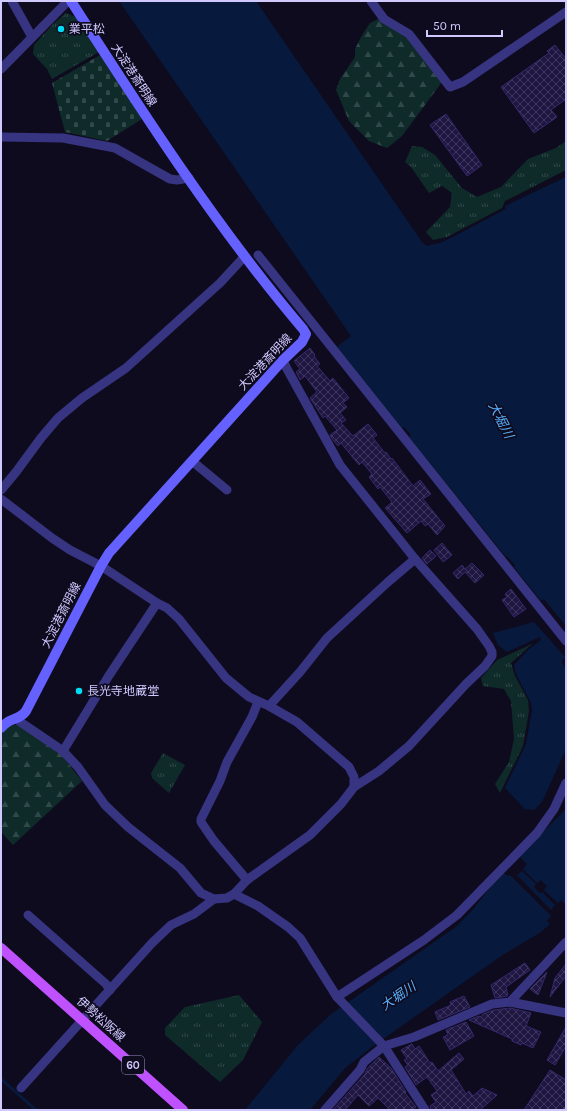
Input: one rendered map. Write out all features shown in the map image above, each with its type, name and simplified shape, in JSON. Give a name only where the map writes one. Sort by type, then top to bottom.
[{"type":"main road","name":"大淀港斎明線","points":[[1,728],[9,719],[24,714],[29,707],[101,566],[117,543],[283,360],[304,339],[305,331],[245,256],[189,178],[140,108],[70,1]]},
{"type":"main road","name":"伊勢松阪線","points":[[1,948],[183,1110]]},
{"type":"street","points":[[12,1],[32,37]]},
{"type":"street","points":[[1,68],[70,1]]},
{"type":"street","points":[[371,1],[384,19],[409,34],[450,87],[463,82],[566,12]]},
{"type":"street","points":[[1,137],[63,138],[115,148],[170,179],[177,180],[189,178]]},
{"type":"street","points":[[258,255],[566,641]]},
{"type":"street","points":[[1,490],[16,472],[40,438],[58,418],[82,398],[126,368],[220,283],[245,256]]},
{"type":"street","points":[[9,719],[63,751],[78,767],[105,805],[128,827],[180,868],[201,893],[214,898],[227,898],[234,894],[247,880],[310,835],[341,804],[354,787],[379,771],[409,746],[466,684],[486,666],[492,656],[489,646],[477,629],[416,559],[340,465],[283,360]]},
{"type":"street","points":[[192,461],[227,490]]},
{"type":"street","points":[[1,499],[70,550],[101,566],[166,608],[179,620],[226,678],[249,697],[269,706],[297,722],[349,767],[354,777],[354,787]]},
{"type":"street","points":[[269,706],[300,672],[327,638],[388,582],[416,559]]},
{"type":"street","points":[[63,751],[108,677],[157,603]]},
{"type":"street","points":[[247,880],[214,842],[201,822],[201,819],[220,781],[227,762],[252,717],[258,702]]},
{"type":"street","points":[[337,997],[424,940],[457,915],[536,833],[554,809],[566,783]]},
{"type":"street","points":[[234,894],[258,906],[288,927],[300,938],[337,997],[384,1046],[425,1110]]},
{"type":"street","points":[[21,1088],[170,925],[194,914],[214,898]]},
{"type":"street","points":[[28,915],[106,984],[110,990]]},
{"type":"street","points":[[510,1002],[566,942]]},
{"type":"street","points":[[326,1110],[360,1070],[364,1062],[384,1046],[414,1037],[492,1004],[510,1002],[566,1013]]},
{"type":"green space","points":[[66,13],[76,17],[99,52],[52,79],[47,69],[33,54],[34,45],[53,24]]},
{"type":"green space","points":[[380,18],[406,33],[442,82],[402,136],[387,148],[369,141],[349,121],[336,90],[340,79],[355,57],[355,49],[361,37],[370,23]]},
{"type":"green space","points":[[100,55],[142,119],[107,141],[65,132],[52,83]]},
{"type":"green space","points":[[566,141],[566,170],[505,201],[502,208],[447,237],[433,240],[426,232],[450,207],[452,193],[442,186],[429,193],[411,167],[405,162],[412,146],[422,147],[435,155],[462,188],[477,197],[501,187],[528,159],[556,148]]},
{"type":"green space","points":[[532,644],[511,663],[515,676],[528,700],[529,711],[523,746],[500,793],[495,784],[509,762],[514,739],[511,701],[504,689],[483,686],[481,678],[497,660]]},
{"type":"green space","points":[[10,725],[19,725],[60,753],[82,781],[13,845],[1,832],[1,735]]},
{"type":"green space","points":[[163,753],[185,765],[169,793],[152,778],[151,773]]},
{"type":"green space","points":[[239,995],[262,1022],[243,1060],[220,1082],[165,1035],[165,1028],[185,1007]]},
{"type":"water","name":"大堀川","points":[[119,1],[256,1],[422,242],[427,246],[443,242],[506,209],[505,206],[566,177],[566,626],[544,599],[541,601],[514,567],[515,565],[507,556],[506,557],[409,437],[411,435],[404,427],[402,428],[337,347],[351,336]]},
{"type":"water","points":[[534,622],[565,657],[562,661],[566,671],[566,749],[542,802],[534,810],[525,809],[505,788],[526,744],[532,710],[531,703],[516,674],[514,665],[528,650],[541,640],[540,637],[507,652],[498,645],[493,633]]},
{"type":"water","points":[[566,809],[566,905],[561,900],[558,903],[544,890],[547,886],[541,880],[537,883],[523,869],[527,864],[519,856]]},
{"type":"water","points":[[522,871],[536,884],[534,887],[540,893],[542,892],[555,905],[551,910],[517,875]]},
{"type":"water","name":"大堀川","points":[[502,872],[508,876],[510,875],[551,916],[547,921],[550,924],[541,932],[501,956],[376,1044],[345,1068],[310,1110],[245,1110],[298,1045],[330,1015],[457,926],[475,907]]},
{"type":"building","points":[[555,45],[566,59],[566,99],[551,110],[557,117],[534,133],[501,87],[549,53],[547,51]]},
{"type":"building","points":[[446,114],[482,165],[467,176],[430,125]]},
{"type":"building","points":[[310,348],[320,364],[317,366],[330,381],[333,378],[349,398],[343,403],[347,407],[340,413],[346,420],[341,423],[353,436],[368,424],[377,435],[373,438],[385,453],[386,452],[391,459],[392,458],[413,486],[420,480],[431,494],[423,499],[445,526],[437,535],[428,524],[425,526],[421,521],[407,533],[385,508],[392,502],[380,487],[378,489],[369,477],[372,474],[362,462],[359,465],[341,443],[338,446],[332,439],[330,435],[337,430],[325,416],[323,418],[310,398],[317,392],[305,376],[300,380],[296,372],[300,369],[294,361]]},
{"type":"building","points":[[442,543],[452,555],[443,562],[434,550]]},
{"type":"building","points":[[430,550],[436,556],[427,564],[422,558]]},
{"type":"building","points":[[472,563],[484,575],[475,583],[465,572],[458,579],[453,573],[462,565],[465,569]]},
{"type":"building","points":[[511,589],[526,609],[514,617],[502,600],[507,597],[505,594]]},
{"type":"building","points":[[525,963],[530,970],[506,987],[507,996],[495,998],[491,985]]},
{"type":"building","points":[[566,964],[566,976],[550,997],[555,978]]},
{"type":"building","points":[[547,972],[538,995],[530,989]]},
{"type":"building","points":[[464,996],[470,1007],[438,1020],[435,1012],[451,1005],[450,1002]]},
{"type":"building","points":[[510,1008],[531,1013],[526,1026],[541,1032],[533,1048],[522,1043],[521,1045],[512,1041],[512,1039],[469,1020],[479,1016],[481,1017],[483,1014],[494,1010]]},
{"type":"building","points":[[466,1022],[474,1036],[450,1050],[443,1037],[448,1035],[446,1030]]},
{"type":"building","points":[[566,1027],[566,1046],[555,1065],[547,1060]]},
{"type":"building","points":[[412,1044],[415,1049],[419,1046],[430,1063],[432,1062],[438,1071],[459,1053],[464,1059],[451,1070],[466,1094],[469,1091],[473,1096],[482,1088],[497,1095],[480,1110],[431,1110],[430,1106],[436,1102],[431,1095],[437,1091],[427,1077],[416,1085],[405,1067],[408,1065],[404,1060],[407,1059],[401,1050]]},
{"type":"building","points":[[379,1057],[391,1068],[406,1092],[405,1093],[416,1107],[412,1110],[390,1110],[378,1098],[369,1106],[358,1095],[345,1110],[333,1110],[365,1074],[367,1069]]},
{"type":"building","points":[[550,1070],[566,1080],[566,1110],[524,1110]]},
{"type":"waterway","points":[[1,1079],[36,1110]]},
{"type":"place","name":"業平松","points":[[61,29]]},
{"type":"place","name":"長光寺地蔵堂","points":[[79,691]]}]
